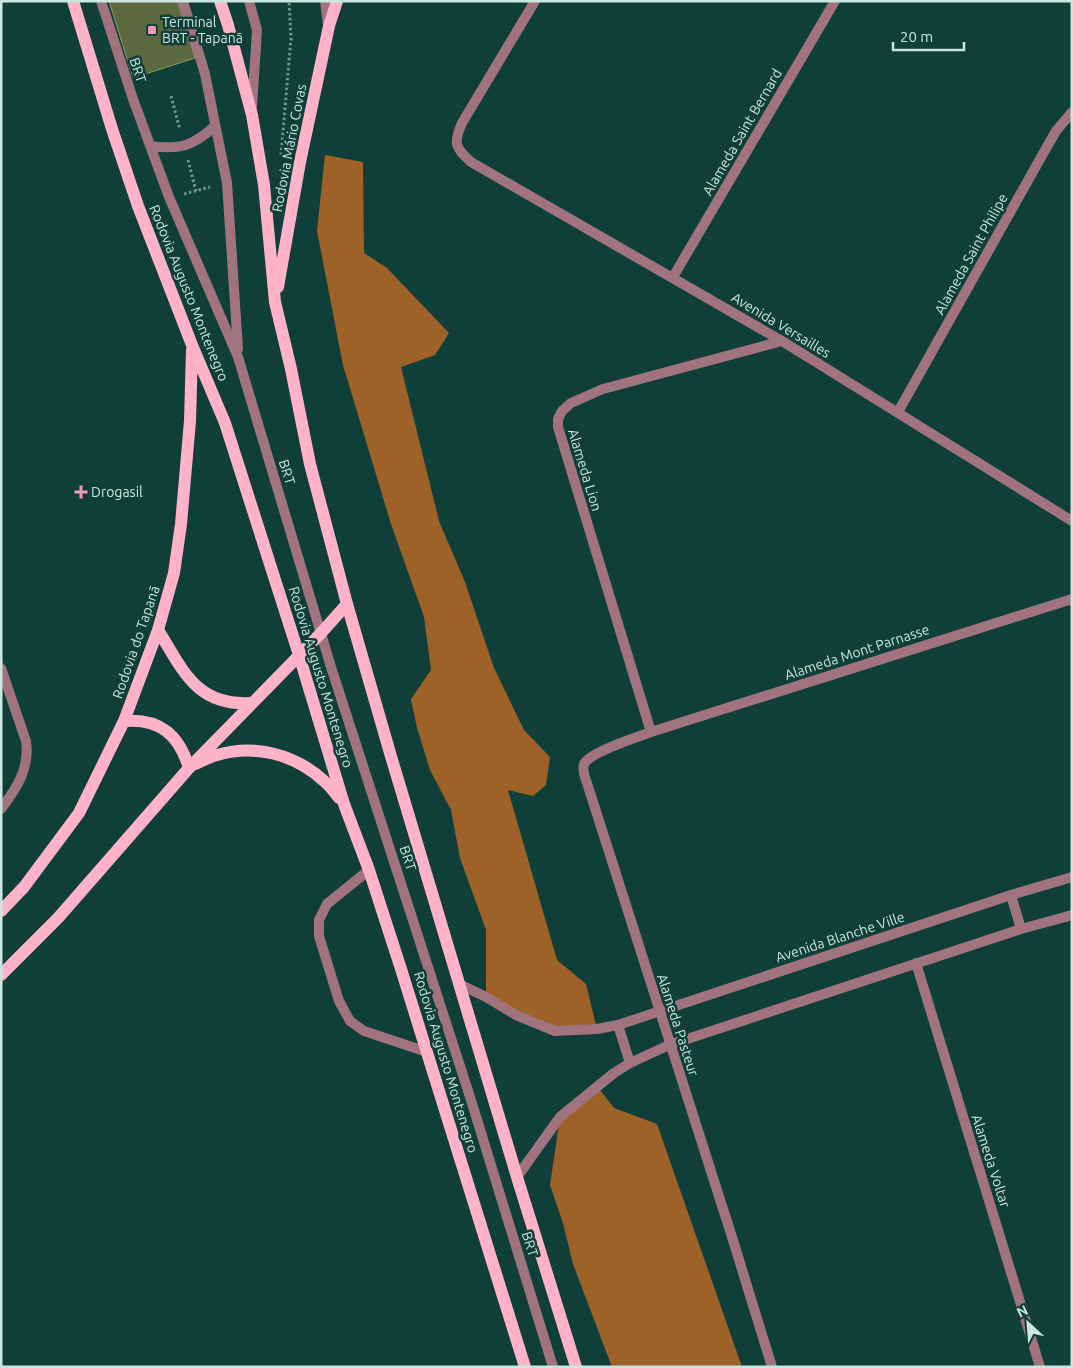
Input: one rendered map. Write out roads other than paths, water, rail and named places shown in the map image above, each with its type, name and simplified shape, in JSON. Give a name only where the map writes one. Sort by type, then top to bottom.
[{"type":"main road","name":"Rodovia Augusto Montenegro","points":[[73,1],[112,129],[138,206],[192,345],[225,423],[344,804],[369,870],[427,1052],[525,1367]]},
{"type":"main road","points":[[220,1],[252,115],[264,185],[275,302],[310,464],[347,604],[459,984],[576,1367]]},
{"type":"main road","name":"Rodovia Mário Covas","points":[[275,302],[300,162],[329,26],[337,1]]},
{"type":"main road","name":"Rodovia do Tapanã","points":[[1,912],[24,887],[79,813],[124,721],[158,630],[174,573],[181,524],[190,421],[192,345]]},
{"type":"main road","points":[[1,975],[58,918],[188,768],[322,632],[347,604]]},
{"type":"main road","points":[[158,630],[186,675],[201,691],[224,702],[250,703]]},
{"type":"main road","points":[[124,721],[142,721],[159,726],[173,736],[183,751],[188,768]]},
{"type":"main road","points":[[188,768],[216,755],[245,750],[274,753],[302,764],[325,781],[344,804]]},
{"type":"street","name":"BRT","points":[[101,1],[169,198],[238,357],[332,667],[468,1090],[554,1367]]},
{"type":"street","name":"BRT","points":[[183,1],[205,74],[228,183],[238,357]]},
{"type":"street","points":[[248,1],[258,30],[252,115]]},
{"type":"street","points":[[325,1],[329,26]]},
{"type":"street","name":"Avenida Versailles","points":[[535,1],[462,123],[456,136],[456,144],[460,153],[470,162],[782,341],[1072,521]]},
{"type":"street","name":"Alameda Saint Bernard","points":[[673,277],[835,1]]},
{"type":"street","name":"Alameda Saint Philipe","points":[[898,412],[1056,131],[1072,112]]},
{"type":"street","points":[[150,146],[164,148],[184,146],[201,139],[215,126]]},
{"type":"street","name":"Alameda Lion","points":[[652,732],[558,428],[558,419],[562,411],[571,403],[603,389],[782,341]]},
{"type":"street","name":"Alameda Mont Parnasse","points":[[652,732],[1072,599]]},
{"type":"street","points":[[1,668],[26,741],[28,753],[22,776],[14,793],[1,809]]},
{"type":"street","name":"Alameda Pasteur","points":[[652,732],[593,756],[585,762],[583,769],[772,1367]]},
{"type":"street","points":[[369,870],[327,904],[319,920],[318,936],[339,1001],[350,1021],[364,1031],[427,1052]]},
{"type":"street","name":"Avenida Blanche Ville","points":[[459,984],[516,1015],[555,1031],[597,1029],[618,1025],[659,1012],[1012,895],[1072,877]]},
{"type":"street","points":[[1012,895],[1021,929]]},
{"type":"street","points":[[517,1177],[560,1117],[597,1086],[630,1063],[670,1044],[1021,929],[1072,915]]},
{"type":"street","name":"Alameda Voltar","points":[[916,964],[1040,1367]]},
{"type":"street","points":[[618,1025],[630,1063]]},
{"type":"place","name":"Terminal BRT - Tapanã","points":[[152,30]]},
{"type":"place","name":"Drogasil","points":[[81,492]]}]
